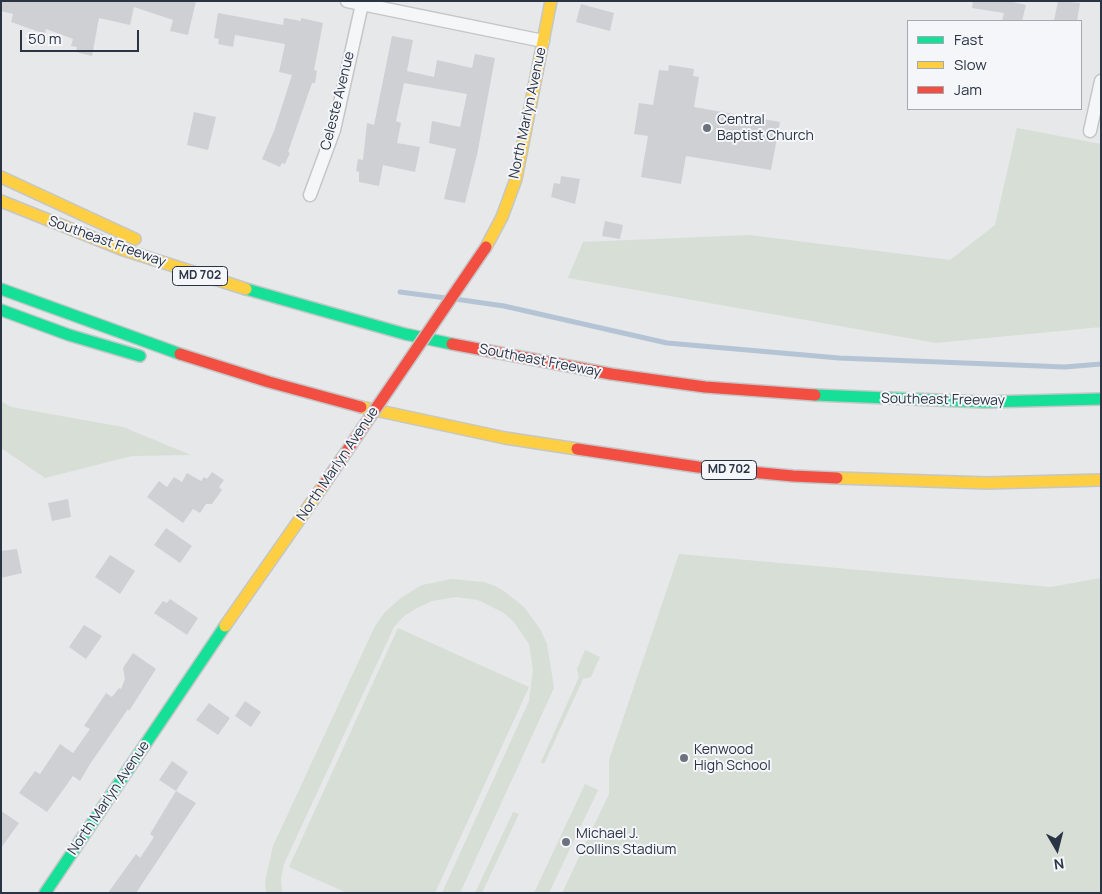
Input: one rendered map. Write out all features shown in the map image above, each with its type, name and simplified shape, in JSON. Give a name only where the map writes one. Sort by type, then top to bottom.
[{"type":"main road","name":"North Marlyn Avenue","points":[[45,893],[189,678],[486,247],[502,217],[516,178],[551,1]]},
{"type":"main road","points":[[1,177],[33,193],[207,269],[286,297],[405,334]]},
{"type":"main road","name":"Southeast Freeway","points":[[1,201],[121,249],[285,302],[405,334],[514,357],[611,374],[705,387],[896,400],[985,402],[1101,399]]},
{"type":"main road","name":"MD 702","points":[[1,289],[149,344],[269,382],[362,407],[505,438],[698,467],[793,476],[987,483],[1101,480]]},
{"type":"main road","points":[[1,310],[69,335],[155,360]]},
{"type":"main road","points":[[174,364],[362,407]]},
{"type":"street","points":[[347,1],[543,41]]},
{"type":"street","name":"Celeste Avenue","points":[[310,195],[334,130],[362,4]]},
{"type":"street","points":[[1090,131],[1101,81]]},
{"type":"shaded area","points":[[1017,128],[1101,144],[1101,327],[936,343],[568,278],[583,242],[749,235],[950,260],[995,225]]},
{"type":"shaded area","points":[[1,401],[11,407],[123,427],[191,455],[132,456],[45,478],[1,448]]},
{"type":"shaded area","points":[[679,554],[1051,587],[1101,578],[1101,893],[562,893],[609,794],[609,760]]},
{"type":"shaded area","points":[[452,579],[484,582],[495,586],[524,607],[540,629],[547,644],[554,688],[460,893],[442,893],[529,701],[533,670],[529,644],[514,622],[504,613],[478,600],[456,597],[432,601],[417,608],[404,616],[394,627],[284,864],[281,879],[282,893],[266,893],[265,882],[273,846],[375,626],[385,612],[402,597],[422,585]]},
{"type":"shaded area","points":[[398,628],[529,687],[435,893],[347,893],[289,867]]},
{"type":"shaded area","points":[[585,650],[600,657],[591,677],[583,679],[544,764],[541,762],[579,677],[577,669]]},
{"type":"shaded area","name":"Michael J. Collins Stadium","points":[[585,784],[598,790],[549,893],[534,893]]},
{"type":"shaded area","points":[[513,812],[519,814],[482,893],[475,893]]},
{"type":"building","points":[[1,1],[196,1],[188,35],[170,31],[173,20],[134,7],[130,25],[99,18],[92,56],[76,52],[77,47],[71,46],[73,39],[46,29],[45,34],[11,22],[13,14],[1,11]]},
{"type":"building","points":[[973,1],[1008,1],[1026,5],[1022,20],[1002,20],[1004,13],[972,8]]},
{"type":"building","points":[[1058,1],[1080,3],[1077,20],[1054,20]]},
{"type":"building","points":[[581,4],[614,13],[610,31],[576,22]]},
{"type":"building","points":[[218,13],[283,25],[284,18],[301,21],[301,18],[323,23],[314,70],[317,71],[315,83],[312,83],[288,152],[290,153],[285,164],[282,163],[280,167],[262,159],[274,131],[292,75],[279,72],[285,44],[235,35],[233,47],[218,44],[219,39],[214,38]]},
{"type":"building","points":[[392,36],[413,40],[407,71],[434,77],[437,60],[472,68],[475,54],[495,58],[477,155],[465,203],[444,199],[456,149],[429,143],[432,121],[460,127],[467,94],[404,83],[396,121],[401,123],[397,143],[420,147],[415,172],[383,165],[379,186],[359,182],[359,172],[356,171],[358,159],[363,160],[367,123],[374,125]]},
{"type":"building","name":"Central Baptist Church","points":[[669,65],[694,69],[693,76],[699,77],[694,107],[780,122],[771,170],[686,156],[681,184],[641,177],[648,136],[634,134],[639,103],[653,105],[659,70],[668,71]]},
{"type":"building","points":[[194,112],[216,117],[208,150],[187,145]]},
{"type":"building","points":[[561,176],[580,179],[575,204],[551,197],[554,183],[560,184]]},
{"type":"building","points":[[605,221],[623,225],[620,239],[602,236]]},
{"type":"building","points":[[212,472],[224,480],[219,487],[222,490],[212,504],[206,504],[200,513],[193,509],[183,523],[147,497],[159,481],[167,487],[174,477],[182,482],[187,473],[201,481],[204,477],[207,479]]},
{"type":"building","points":[[68,499],[71,517],[52,521],[48,503]]},
{"type":"building","points":[[166,528],[192,546],[180,563],[154,545]]},
{"type":"building","points":[[17,549],[22,573],[1,578],[1,551]]},
{"type":"building","points":[[110,555],[135,571],[120,594],[95,577]]},
{"type":"building","points":[[170,599],[198,618],[187,635],[154,613],[163,601],[167,603]]},
{"type":"building","points":[[84,625],[102,636],[86,659],[69,647]]},
{"type":"building","points":[[133,653],[156,669],[80,781],[73,776],[47,812],[19,793],[35,771],[40,774],[60,744],[73,753],[90,729],[84,726],[106,693],[112,697],[119,688],[121,689],[125,679],[123,668]]},
{"type":"building","points":[[245,701],[261,712],[251,727],[235,716]]},
{"type":"building","points":[[209,703],[230,718],[218,735],[196,720]]},
{"type":"building","points":[[172,761],[188,772],[176,791],[159,780]]},
{"type":"building","points":[[176,791],[196,803],[136,893],[108,893],[136,854],[140,858],[154,837],[150,834]]},
{"type":"building","points":[[1,811],[19,823],[1,848]]},
{"type":"waterway","points":[[400,292],[446,298]]},
{"type":"waterway","points":[[455,299],[504,306],[667,343],[839,358],[1065,367],[1101,364]]},
{"type":"traffic: fast","points":[[1,289],[180,354]]},
{"type":"traffic: fast","points":[[246,289],[405,334],[452,344]]},
{"type":"traffic: fast","points":[[1,310],[69,335],[140,356]]},
{"type":"traffic: fast","points":[[815,395],[985,402],[1101,399]]},
{"type":"traffic: fast","points":[[45,893],[225,626]]},
{"type":"traffic: slow","points":[[486,247],[502,217],[516,179],[551,1]]},
{"type":"traffic: slow","points":[[1,177],[135,239]]},
{"type":"traffic: slow","points":[[1,201],[121,249],[246,289]]},
{"type":"traffic: slow","points":[[361,407],[505,438],[577,449]]},
{"type":"traffic: slow","points":[[837,478],[987,483],[1101,480]]},
{"type":"traffic: slow","points":[[225,626],[323,486]]},
{"type":"traffic: jam","points":[[323,486],[486,247]]},
{"type":"traffic: jam","points":[[452,344],[611,374],[705,387],[815,395]]},
{"type":"traffic: jam","points":[[180,354],[269,382],[361,407]]},
{"type":"traffic: jam","points":[[577,449],[698,467],[837,478]]},
{"type":"place","name":"Central Baptist Church","points":[[707,128]]},
{"type":"place","name":"Kenwood High School","points":[[684,758]]},
{"type":"place","name":"Michael J. Collins Stadium","points":[[566,842]]}]
